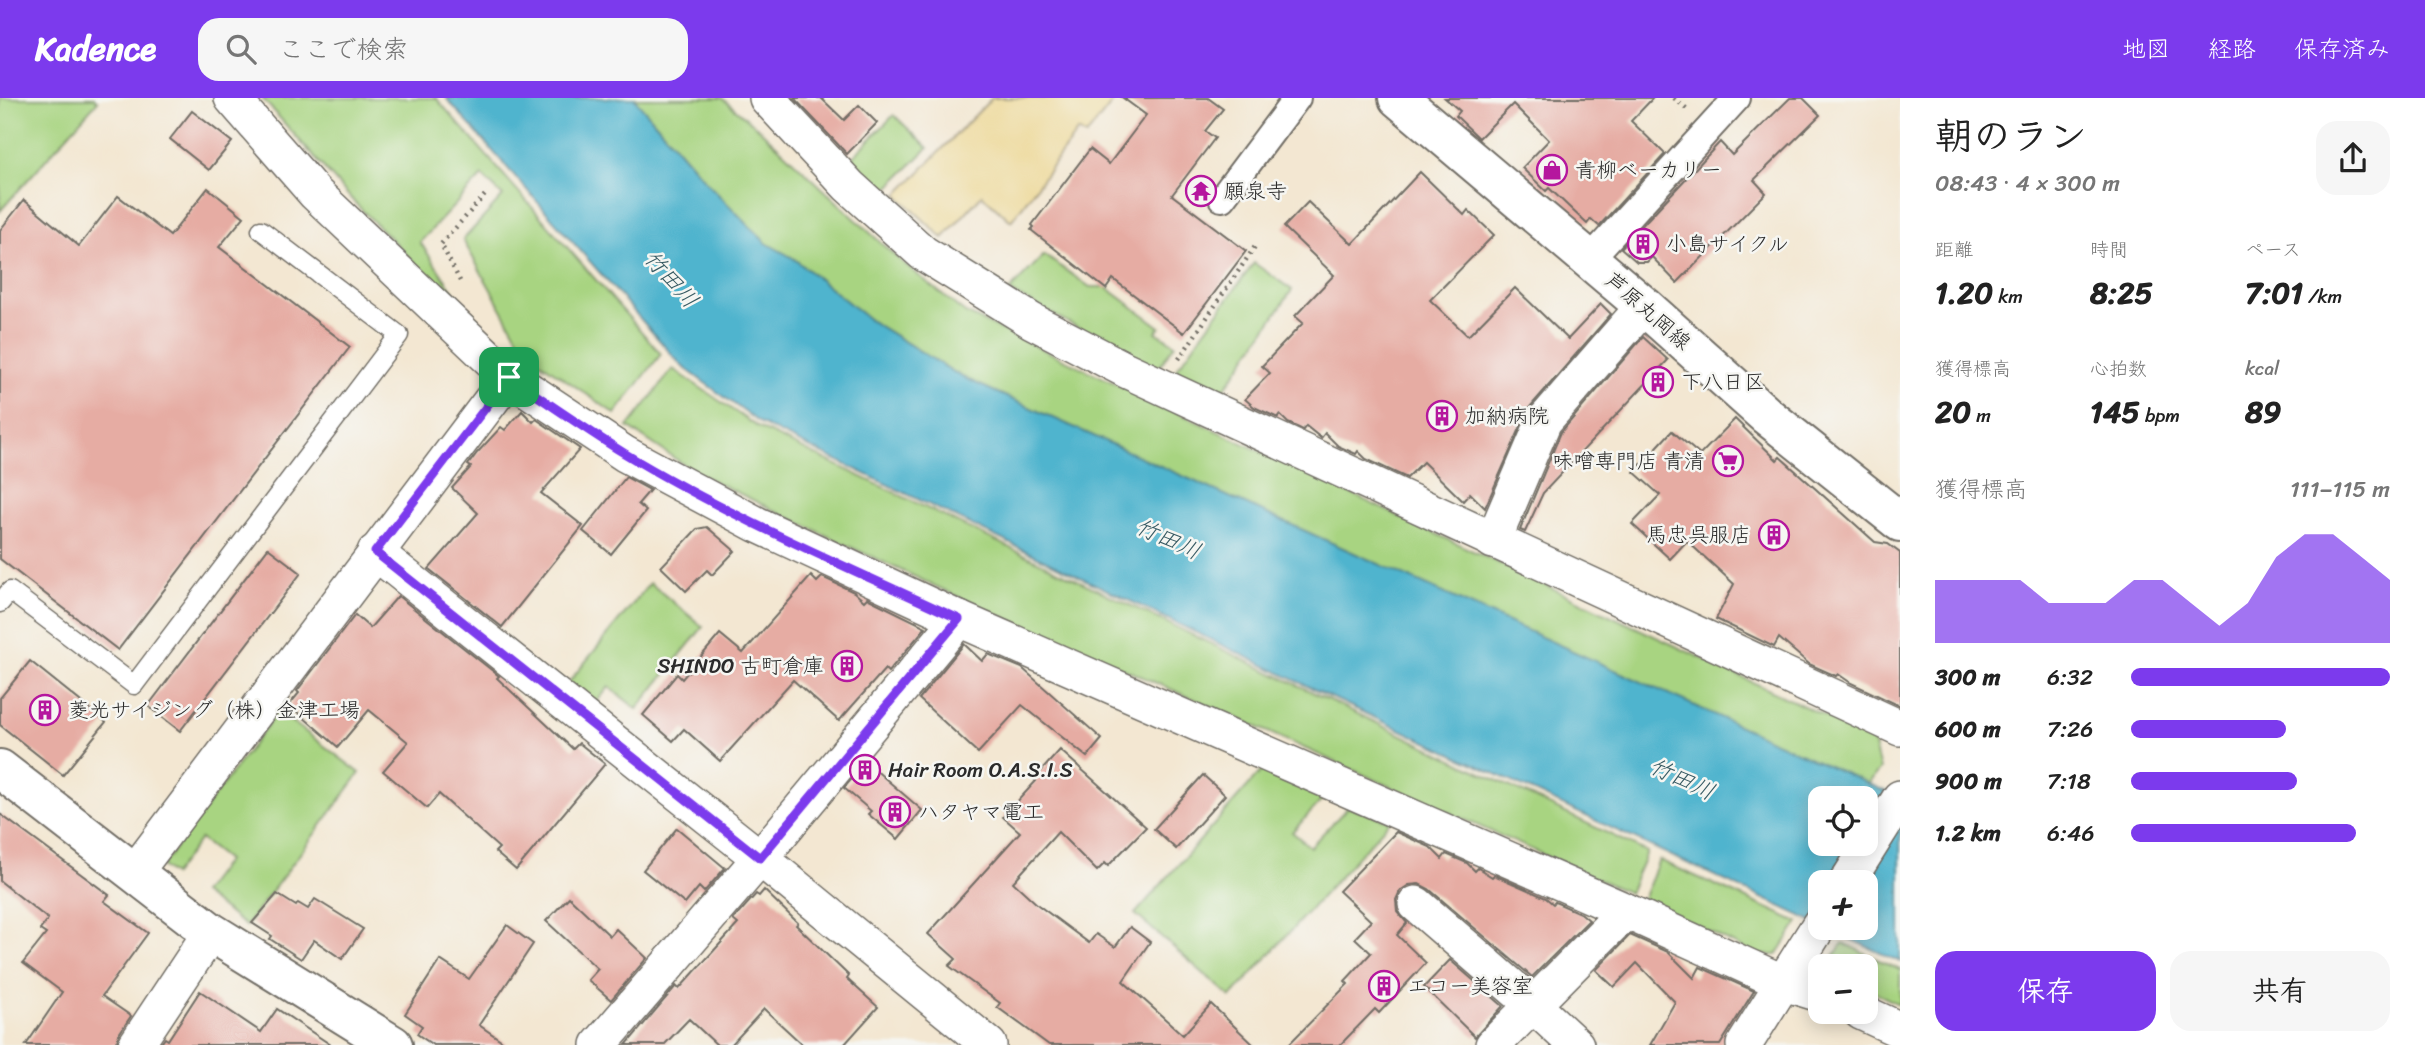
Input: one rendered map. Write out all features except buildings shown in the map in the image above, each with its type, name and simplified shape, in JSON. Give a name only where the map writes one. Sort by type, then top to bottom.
[{"type":"main road","name":"芦原丸岡線","points":[[1398,98],[1644,306],[1767,416],[1900,522]]},
{"type":"main road","points":[[0,769],[211,932],[393,1045]]},
{"type":"street","points":[[232,98],[315,192],[509,377],[625,454],[756,524],[959,619],[1626,911],[1788,975],[1808,987]]},
{"type":"street","points":[[749,98],[754,102],[767,98],[849,187],[923,253],[1032,321],[1126,370],[1900,727]]},
{"type":"street","points":[[1222,198],[1297,98]]},
{"type":"street","points":[[1589,260],[1737,98]]},
{"type":"street","points":[[1493,541],[1544,421],[1644,306]]},
{"type":"street","points":[[135,872],[509,377]]},
{"type":"street","points":[[375,552],[760,858],[989,1045]]},
{"type":"street","points":[[599,1045],[760,858],[959,619]]},
{"type":"street","points":[[1855,870],[1900,798]]},
{"type":"street","points":[[1416,904],[1576,1045]]},
{"type":"street","points":[[1493,1045],[1626,911]]},
{"type":"street","points":[[136,1045],[211,932]]},
{"type":"street","points":[[1744,1045],[1810,940]]},
{"type":"street","points":[[1878,1020],[1900,1030]]},
{"type":"lane","points":[[0,603],[10,591],[134,685],[399,335],[261,230]]},
{"type":"path","points":[[466,292],[441,244],[485,195]]},
{"type":"path","points":[[1161,386],[1256,245]]},
{"type":"green space","points":[[0,98],[94,98],[98,101],[0,211]]},
{"type":"green space","points":[[262,98],[436,98],[661,354],[615,414],[526,352],[463,240],[503,196],[482,176],[420,242],[474,322],[354,202]]},
{"type":"green space","points":[[634,98],[722,98],[757,127],[896,257],[965,313],[1872,738],[1880,769],[1868,784],[962,377],[871,321],[793,258],[766,243],[708,184]]},
{"type":"green space","points":[[894,115],[928,148],[878,198],[845,165]]},
{"type":"green space","points":[[1044,255],[1090,287],[1106,287],[1160,327],[1156,332],[1175,344],[1157,370],[1009,291]]},
{"type":"green space","points":[[1254,263],[1292,290],[1217,400],[1171,377]]},
{"type":"green space","points":[[673,369],[759,428],[1647,852],[1629,893],[1210,706],[987,610],[695,472],[628,427]]},
{"type":"green space","points":[[650,583],[703,627],[637,709],[609,687],[594,705],[568,683]]},
{"type":"green space","points":[[278,711],[360,773],[246,926],[202,893],[227,860],[200,839],[173,875],[162,866]]},
{"type":"green space","points":[[1263,769],[1327,795],[1292,832],[1310,847],[1348,807],[1390,821],[1231,997],[1135,914]]},
{"type":"green space","points":[[1659,860],[1798,922],[1777,955],[1756,955],[1643,899]]},
{"type":"green space","points":[[1843,943],[1866,954],[1835,954]]},
{"type":"green space","points":[[1878,960],[1900,970],[1900,1005],[1878,994]]},
{"type":"sand","points":[[992,98],[1116,98],[1086,136],[1078,131],[1011,221],[982,195],[943,238],[897,195]]},
{"type":"water","name":"竹田川","points":[[446,98],[634,98],[708,184],[766,243],[793,258],[871,321],[962,377],[1873,786],[1808,786],[1808,856],[1878,856],[1878,788],[1900,798],[1900,962],[1852,940],[1878,940],[1878,870],[1808,870],[1808,919],[1324,694],[761,424],[682,366]]},
{"type":"place","name":"青柳ベーカリー","points":[[1552,170]]},
{"type":"place","name":"願泉寺","points":[[1201,191]]},
{"type":"place","name":"小島サイクル","points":[[1643,244]]},
{"type":"place","name":"下八日区","points":[[1658,382]]},
{"type":"place","name":"加納病院","points":[[1442,416]]},
{"type":"place","name":"味噌専門店 青清","points":[[1728,461]]},
{"type":"place","name":"馬忠呉服店","points":[[1774,535]]},
{"type":"place","name":"SHINDO 古町倉庫","points":[[847,666]]},
{"type":"place","name":"菱光サイジング（株）金津工場","points":[[45,710]]},
{"type":"place","name":"Hair Room O.A.S.I.S","points":[[865,770]]},
{"type":"place","name":"ハタヤマ電工","points":[[895,812]]},
{"type":"place","name":"エコー美容室","points":[[1384,986]]},
{"type":"route","points":[[509,377],[625,454],[756,524],[959,619],[760,858],[375,552],[509,377]]}]
